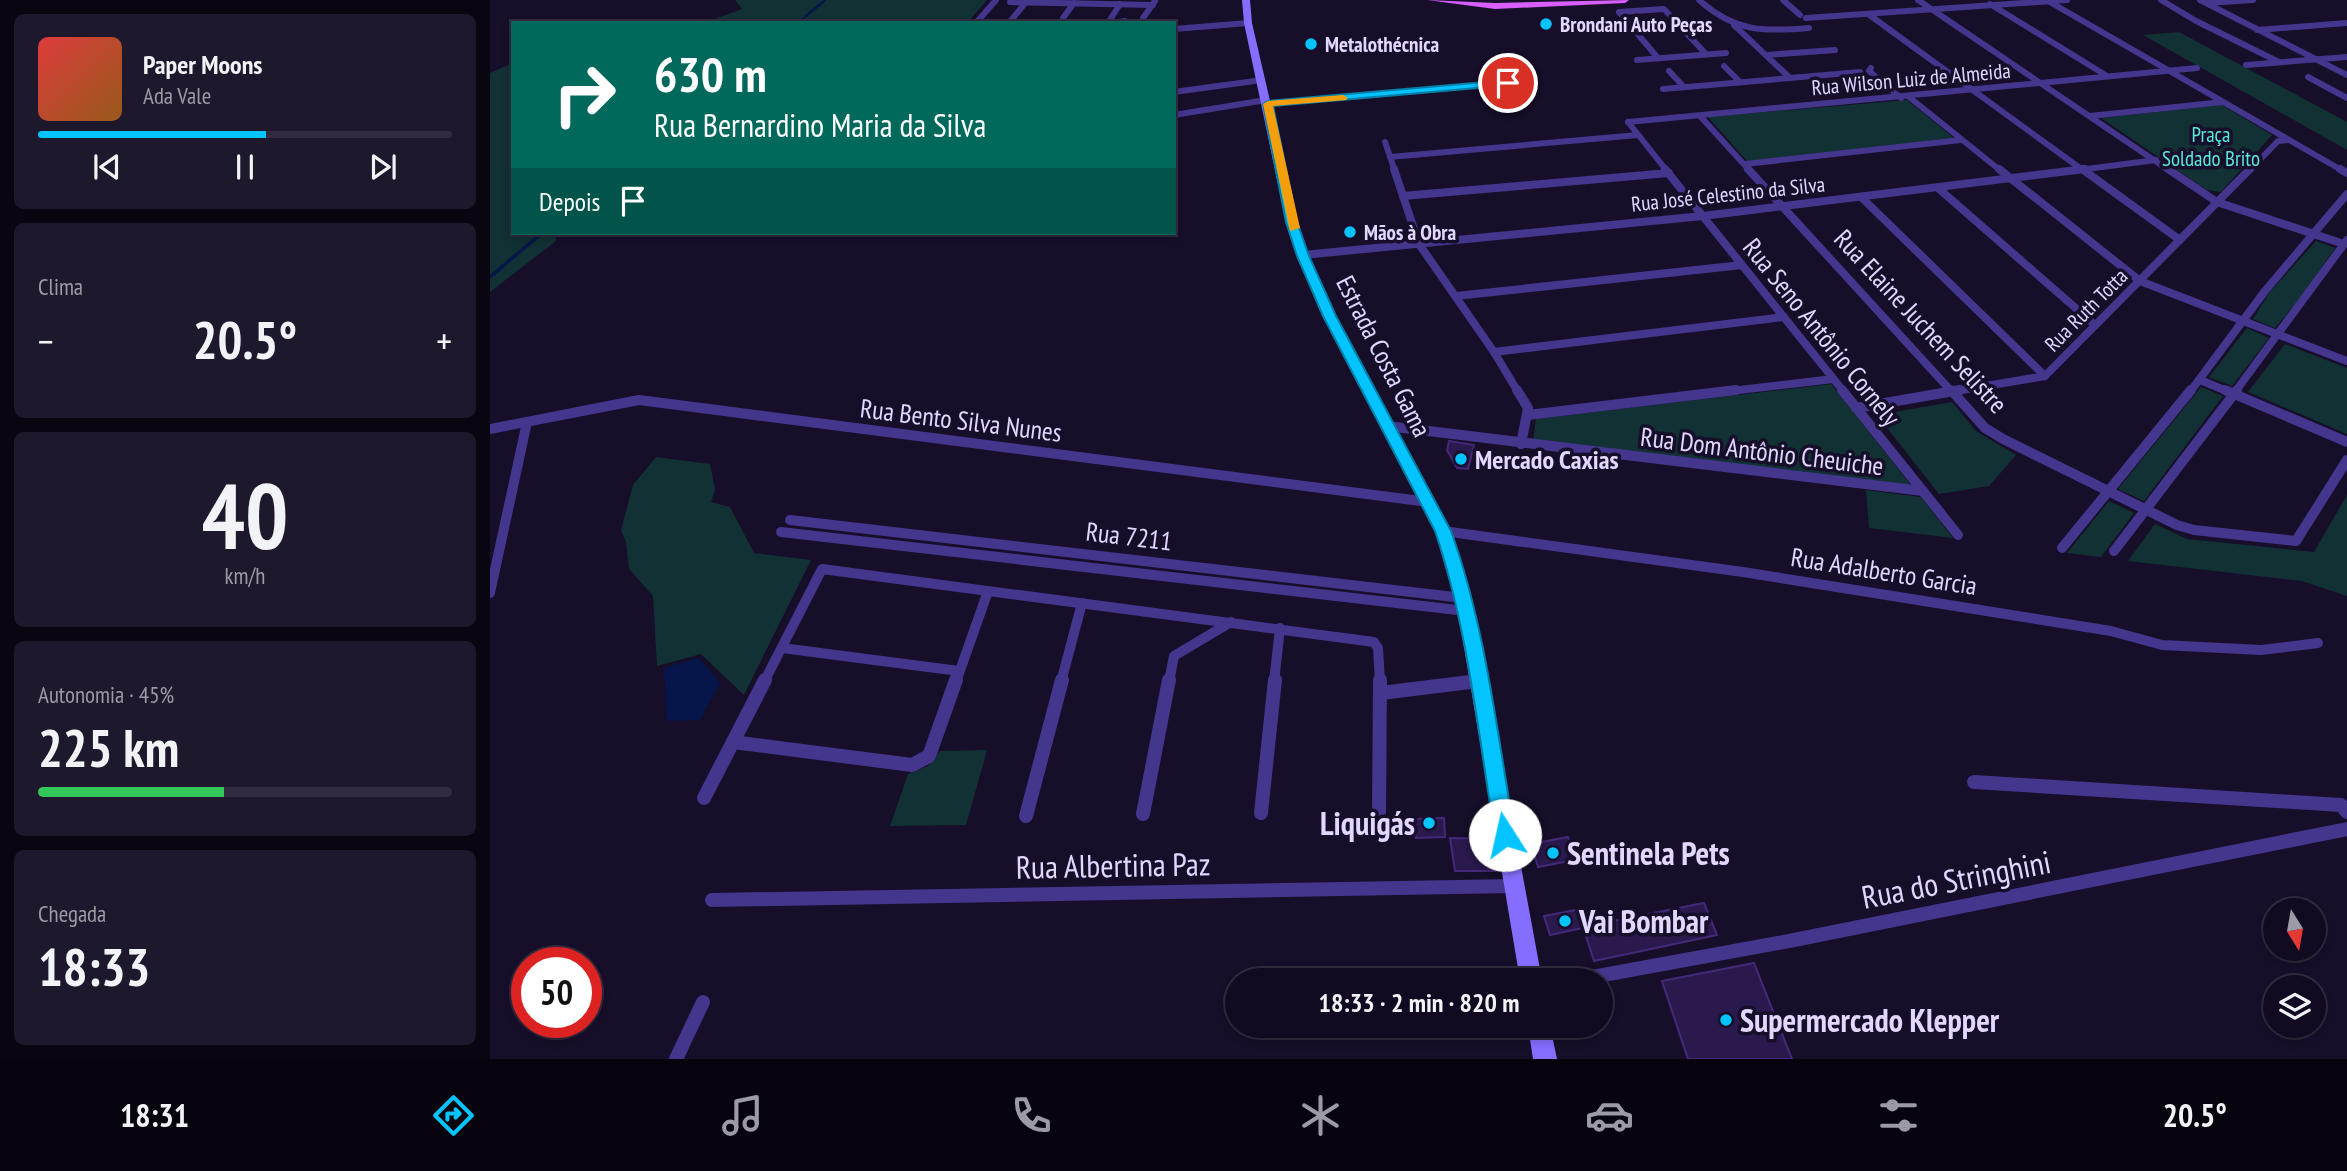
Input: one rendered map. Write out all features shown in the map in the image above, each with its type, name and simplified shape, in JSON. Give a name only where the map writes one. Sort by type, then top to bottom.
[{"type":"main road","name":"Estrada Costa Gama","points":[[1246,0],[1248,23],[1292,222],[1303,256],[1330,316],[1443,531],[1464,604],[1529,968]]},
{"type":"main road","points":[[1431,0],[1495,6],[1625,0]]},
{"type":"main road","points":[[1541,1038],[1545,1059]]},
{"type":"street","points":[[978,21],[996,0]]},
{"type":"street","points":[[1637,0],[1646,10]]},
{"type":"street","points":[[1699,0],[1716,16],[1763,32],[1809,28]]},
{"type":"street","points":[[1783,0],[1803,16],[2067,0]]},
{"type":"street","points":[[1918,0],[2217,202],[2345,242],[2279,335],[2114,551]]},
{"type":"street","points":[[2161,0],[2196,21],[2279,62]]},
{"type":"street","points":[[2203,2],[2253,0]]},
{"type":"street","points":[[2048,1],[2347,173]]},
{"type":"street","points":[[1010,2],[1154,2]]},
{"type":"street","points":[[1011,21],[1027,2]]},
{"type":"street","points":[[1143,21],[1154,2]]},
{"type":"street","points":[[2203,2],[2347,75]]},
{"type":"street","points":[[1063,18],[1074,3]]},
{"type":"street","points":[[1110,21],[1121,4]]},
{"type":"street","points":[[1990,4],[2107,77]]},
{"type":"street","points":[[1658,58],[1619,12],[1664,9],[1706,54]]},
{"type":"street","points":[[1868,13],[2180,240]]},
{"type":"street","points":[[1176,29],[1248,23]]},
{"type":"street","points":[[2257,30],[2347,23]]},
{"type":"street","points":[[1733,24],[1790,78]]},
{"type":"street","points":[[1766,55],[1835,50]]},
{"type":"street","points":[[1637,60],[1726,53]]},
{"type":"street","points":[[2246,65],[2347,57]]},
{"type":"street","points":[[1724,66],[1740,82]]},
{"type":"street","points":[[1871,68],[1869,71],[2012,179],[2140,281],[2347,361]]},
{"type":"street","name":"Rua Wilson Luiz de Almeida","points":[[1628,122],[2197,68]]},
{"type":"street","points":[[1669,71],[1684,87]]},
{"type":"street","points":[[1663,89],[1860,72]]},
{"type":"street","points":[[2308,77],[2347,98]]},
{"type":"street","points":[[1176,92],[1262,80]]},
{"type":"street","points":[[1176,115],[1267,102],[1527,81]]},
{"type":"street","points":[[2091,116],[2224,102]]},
{"type":"street","name":"Rua Elaine Juchem Selistre","points":[[1700,116],[1986,428],[2003,439],[2144,510],[2194,530],[2297,541],[2347,460]]},
{"type":"street","name":"Rua Seno Antônio Cornely","points":[[1628,122],[1958,535]]},
{"type":"street","points":[[1390,157],[1638,135]]},
{"type":"street","points":[[1745,164],[1961,140]]},
{"type":"street","name":"Rua Ruth Totta","points":[[1856,408],[2045,376],[2277,141],[2289,140]]},
{"type":"street","points":[[1385,142],[1419,244],[1494,352],[1528,408],[1521,444]]},
{"type":"street","name":"Rua José Celestino da Silva","points":[[1303,256],[1703,216],[2156,160]]},
{"type":"street","points":[[1403,196],[1669,173]]},
{"type":"street","points":[[1937,188],[2095,326]]},
{"type":"street","points":[[2062,548],[2200,380],[2245,322],[2265,291],[2347,194]]},
{"type":"street","points":[[1861,197],[2045,376]]},
{"type":"street","points":[[1456,296],[1742,265]]},
{"type":"street","points":[[1494,352],[1784,317]]},
{"type":"street","points":[[1528,415],[1833,379]]},
{"type":"street","points":[[2200,380],[2347,442]]},
{"type":"street","name":"Rua Bento Silva Nunes","points":[[490,429],[639,400],[1428,502]]},
{"type":"street","points":[[490,593],[527,422]]},
{"type":"street","name":"Rua Dom Antônio Cheuiche","points":[[1387,426],[1923,491]]},
{"type":"street","name":"Rua 7211","points":[[790,520],[1464,604]]},
{"type":"street","name":"Rua Adalberto Garcia","points":[[1443,531],[1743,572],[2111,631],[2162,645],[2261,650],[2318,643]]},
{"type":"street","points":[[781,532],[1464,604]]},
{"type":"street","points":[[704,798],[822,569],[1374,642],[1378,648],[1381,693],[1379,812]]},
{"type":"street","points":[[733,742],[912,765],[922,762],[929,756],[988,591]]},
{"type":"street","points":[[1026,816],[1082,603]]},
{"type":"street","points":[[1195,617],[1198,642]]},
{"type":"street","points":[[1143,814],[1174,656],[1231,622]]},
{"type":"street","points":[[1261,813],[1280,628]]},
{"type":"street","points":[[782,648],[959,671]]},
{"type":"street","points":[[1381,693],[1478,681]]},
{"type":"street","points":[[1974,782],[2341,805],[2347,812]]},
{"type":"street","name":"Rua do Stringhini","points":[[1613,973],[2347,829]]},
{"type":"street","name":"Rua Albertina Paz","points":[[712,900],[1514,886]]},
{"type":"street","points":[[676,1059],[703,1002]]},
{"type":"green space","points":[[735,0],[987,0],[969,21],[709,21],[742,9]]},
{"type":"green space","points":[[2179,32],[2347,122],[2347,150],[2143,35]]},
{"type":"green space","points":[[511,64],[511,235],[555,235],[556,241],[490,292],[490,73]]},
{"type":"green space","points":[[1907,100],[1954,138],[1747,161],[1708,117]]},
{"type":"green space","name":"Praça Soldado Brito","points":[[2222,105],[2272,135],[2221,192],[2207,190],[2101,118]]},
{"type":"green space","points":[[2316,241],[2335,248],[2300,298],[2275,328],[2253,319],[2269,293]]},
{"type":"green space","points":[[2247,328],[2269,338],[2232,386],[2209,377]]},
{"type":"green space","points":[[2285,344],[2347,368],[2347,434],[2248,392]]},
{"type":"green space","points":[[1831,384],[1911,485],[1533,441],[1536,419]]},
{"type":"green space","points":[[2201,387],[2223,396],[2144,501],[2118,489]]},
{"type":"green space","points":[[1952,402],[1976,431],[2016,455],[1989,486],[1939,494],[1877,415]]},
{"type":"green space","points":[[656,457],[710,464],[715,490],[711,502],[730,507],[754,553],[811,560],[744,695],[701,654],[657,666],[653,596],[629,569],[626,542],[621,530],[633,485]]},
{"type":"green space","points":[[1866,490],[1921,497],[1953,538],[1869,528]]},
{"type":"green space","points":[[2347,495],[2347,596],[2302,581],[2128,561],[2155,524],[2187,539],[2314,552]]},
{"type":"green space","points":[[2109,501],[2134,513],[2101,557],[2067,553]]},
{"type":"green space","points":[[987,750],[966,825],[890,826],[908,774],[928,766],[940,751]]},
{"type":"shaded area","points":[[699,658],[720,683],[700,720],[667,721],[664,668]]},
{"type":"building","name":"Mercado Caxias","points":[[1449,441],[1474,445],[1468,469],[1457,468],[1447,450]]},
{"type":"building","name":"Liquigás","points":[[1444,818],[1445,837],[1416,838],[1414,819]]},
{"type":"building","name":"Sentinela Pets","points":[[1568,837],[1575,860],[1538,867],[1531,844]]},
{"type":"building","points":[[1450,838],[1493,839],[1495,871],[1455,871]]},
{"type":"building","points":[[1704,903],[1717,935],[1594,961],[1583,927]]},
{"type":"building","name":"Vai Bombar","points":[[1581,909],[1587,927],[1550,935],[1544,916]]},
{"type":"building","name":"Supermercado Klepper","points":[[1754,963],[1792,1059],[1688,1059],[1662,981]]},
{"type":"waterway","points":[[800,21],[825,0]]},
{"type":"waterway","points":[[490,277],[540,235]]},
{"type":"slow traffic","points":[[1294,228],[1268,104],[1343,98]]},
{"type":"place","name":"Brondani Auto Peças","points":[[1546,24]]},
{"type":"place","name":"Metalothécnica","points":[[1311,44]]},
{"type":"place","name":"Mãos à Obra","points":[[1350,232]]},
{"type":"place","name":"Mercado Caxias","points":[[1461,459]]},
{"type":"place","name":"Liquigás","points":[[1429,823]]},
{"type":"place","name":"Sentinela Pets","points":[[1553,853]]},
{"type":"place","name":"Vai Bombar","points":[[1565,921]]},
{"type":"place","name":"Supermercado Klepper","points":[[1726,1020]]},
{"type":"route","points":[[1505,835],[1466,611],[1454,564],[1443,531],[1330,316],[1303,256],[1292,222],[1268,104],[1508,83]]}]
